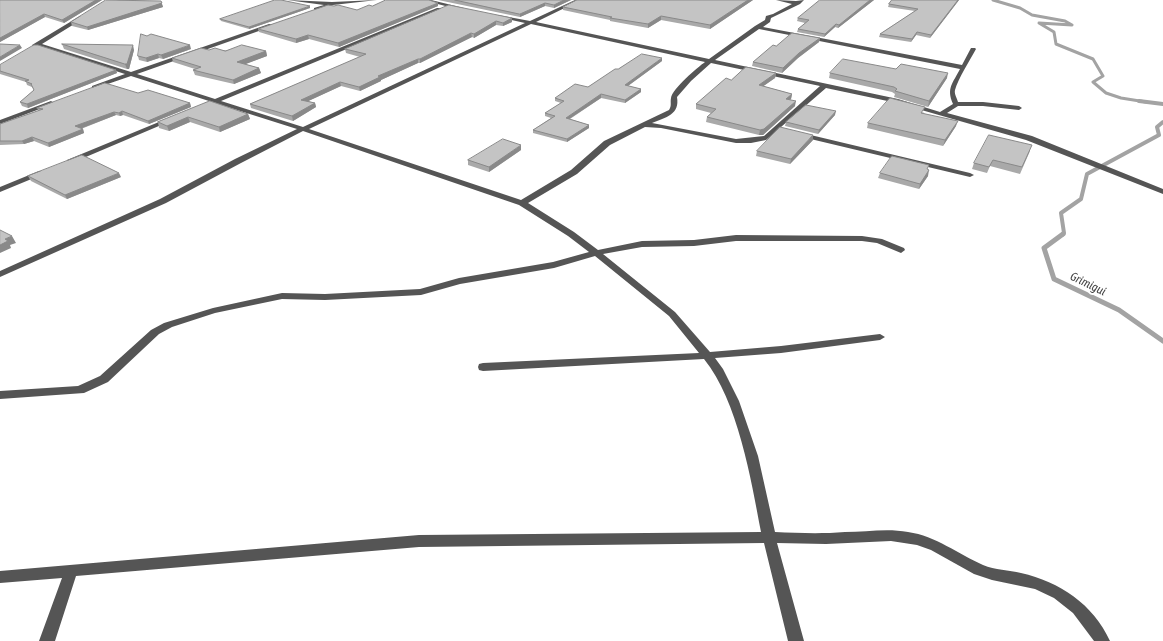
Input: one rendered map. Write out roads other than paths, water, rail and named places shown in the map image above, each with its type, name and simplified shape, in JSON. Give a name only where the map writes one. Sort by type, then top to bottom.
[{"type":"street","points":[[289,0],[332,4],[375,0]]},
{"type":"street","points":[[424,0],[471,10]]},
{"type":"street","points":[[0,274],[163,201],[302,129],[579,0]]},
{"type":"street","points":[[778,0],[800,2]]},
{"type":"street","points":[[522,203],[574,172],[607,142],[665,115],[672,110],[675,105],[674,97],[682,86],[710,61],[757,27],[768,21],[768,17],[800,2]]},
{"type":"street","points":[[310,12],[332,4]]},
{"type":"street","points":[[206,104],[449,5]]},
{"type":"street","points":[[31,48],[90,12]]},
{"type":"street","points":[[494,15],[898,101],[1029,138],[1163,192]]},
{"type":"street","points":[[86,90],[280,22]]},
{"type":"street","points":[[757,27],[843,45],[950,64],[964,68]]},
{"type":"street","points":[[37,44],[302,129],[522,203],[571,234],[597,253],[672,314],[718,369],[733,401],[750,449],[769,537],[796,641]]},
{"type":"street","points":[[956,104],[952,95],[952,90],[974,49]]},
{"type":"street","points":[[642,125],[662,125],[700,136],[745,142],[766,138],[785,130],[825,85]]},
{"type":"street","points":[[0,122],[58,101]]},
{"type":"street","points":[[941,114],[953,108],[956,104],[983,104],[1019,108]]},
{"type":"street","points":[[66,163],[176,117]]},
{"type":"street","points":[[785,130],[970,175]]},
{"type":"street","points":[[0,190],[52,169]]},
{"type":"street","points":[[0,395],[80,390],[104,380],[155,332],[168,325],[213,311],[282,296],[325,297],[421,292],[459,282],[554,265],[597,253],[642,244],[694,243],[736,238],[873,238],[889,243],[901,250]]},
{"type":"street","points":[[483,367],[770,351],[828,345],[880,337]]},
{"type":"street","points":[[0,577],[419,541],[769,537],[809,540],[890,536],[917,539],[988,573],[1050,587],[1070,600],[1089,619],[1102,641]]},
{"type":"street","points":[[47,641],[71,571]]},
{"type":"waterway","name":"Grimigui","points":[[993,0],[1020,8],[1032,15],[1065,21],[1072,25],[1039,23],[1054,32],[1056,44],[1093,59],[1103,76],[1093,82],[1106,93],[1121,98],[1142,101]]},
{"type":"waterway","name":"Grimigui","points":[[1142,101],[1163,104]]},
{"type":"waterway","name":"Grimigui","points":[[1063,234],[1061,213],[1081,199],[1087,174],[1159,135],[1157,127],[1163,122]]},
{"type":"waterway","name":"Grimigui","points":[[1063,234],[1044,248],[1054,279],[1119,310],[1163,341]]}]
